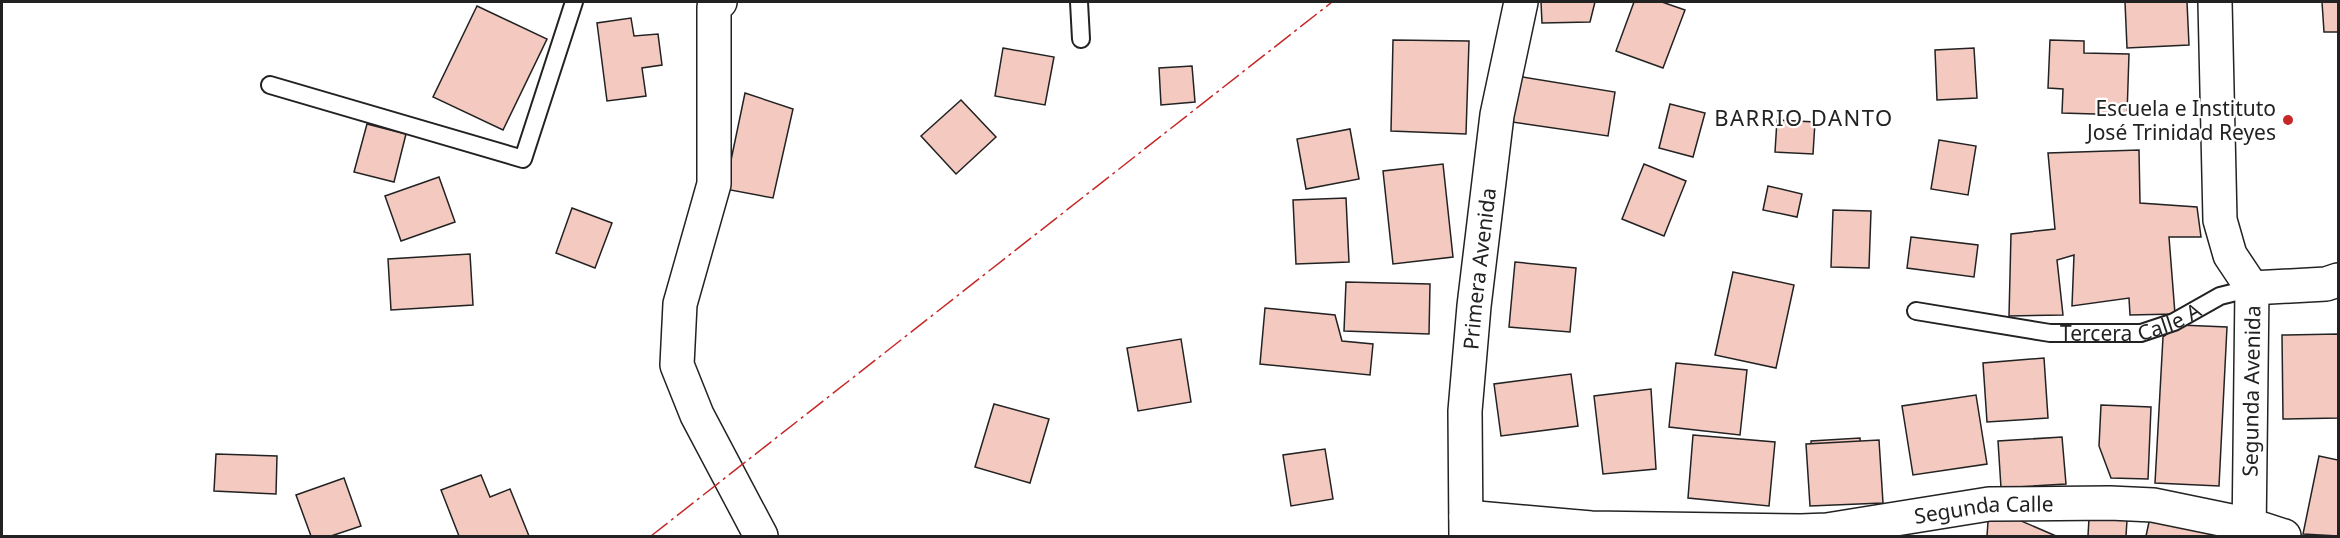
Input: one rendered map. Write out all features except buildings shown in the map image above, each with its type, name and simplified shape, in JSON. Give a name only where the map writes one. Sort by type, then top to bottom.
[{"type":"street","name":"Primera Avenida","points":[[1466,527],[1465,411],[1474,306],[1497,115],[1521,2]]},
{"type":"street","name":"Segunda Avenida","points":[[2216,2],[2220,220],[2230,255],[2252,288],[2249,531]]},
{"type":"street","points":[[711,3],[714,184],[695,243],[680,303],[677,365],[698,416],[761,537]]},
{"type":"street","name":"Tercera Calle A","points":[[2252,288],[2326,284],[2338,280]]},
{"type":"street","name":"Segunda Calle","points":[[1466,527],[1801,534],[1989,504],[2110,503],[2153,505],[2249,531],[2284,537]]},
{"type":"lane","points":[[270,85],[523,159],[574,2]]},
{"type":"lane","points":[[1079,2],[1081,39]]},
{"type":"lane","name":"Tercera Calle A","points":[[1916,311],[2050,333],[2141,333],[2174,322],[2220,296],[2252,288]]},
{"type":"power","points":[[651,536],[1332,2]]},
{"type":"place","name":"Escuela e Instituto José Trinidad Reyes","points":[[2288,120]]},
{"type":"district","name":"BARRIO DANTO","points":[[1804,117]]}]
